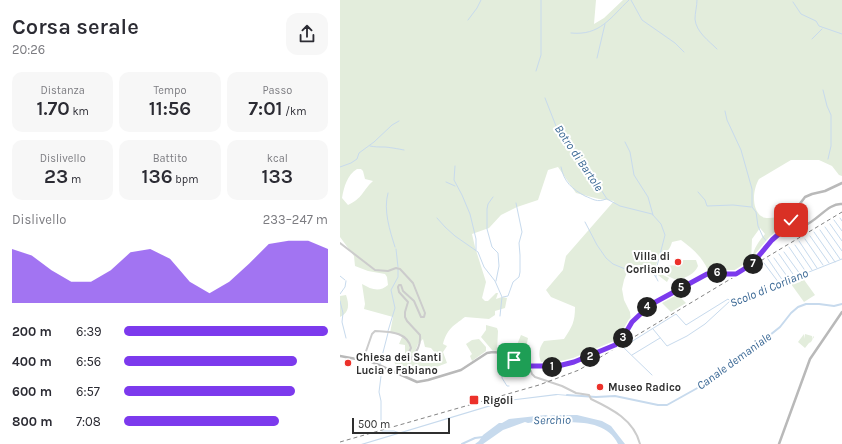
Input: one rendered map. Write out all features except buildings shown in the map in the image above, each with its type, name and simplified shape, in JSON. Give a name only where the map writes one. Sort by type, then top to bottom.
[{"type":"main road","points":[[340,356],[377,364],[417,382],[461,370],[487,353],[493,352],[503,353],[529,366],[556,366],[574,362],[615,345],[622,339],[632,322],[650,305],[707,274],[715,273],[730,275],[739,273],[755,262],[772,240],[792,224],[794,212],[807,196],[826,191],[842,183]]},
{"type":"main road","points":[[792,224],[799,226],[808,223],[834,205],[842,204]]},
{"type":"main road","points":[[779,444],[810,359],[842,312]]},
{"type":"street","points":[[340,243],[375,270],[388,271],[396,268],[400,269],[413,283],[425,313],[424,317],[421,316],[414,302],[403,291],[401,285],[399,285],[399,292],[408,302],[405,312],[407,322],[420,335],[420,344],[418,349],[412,359],[408,360],[406,358],[411,348],[410,344],[403,336],[398,333],[375,331],[372,334],[363,360]]},
{"type":"street","points":[[529,366],[535,377],[590,397],[624,418],[634,429],[640,444]]},
{"type":"green space","points":[[340,0],[596,0],[594,24],[604,18],[623,0],[842,0],[842,176],[839,175],[832,166],[819,160],[791,160],[759,179],[754,193],[754,203],[758,213],[764,218],[777,217],[786,224],[777,231],[775,236],[753,262],[754,251],[765,234],[760,228],[752,239],[751,263],[739,269],[730,272],[708,270],[696,253],[681,240],[672,242],[669,249],[656,265],[661,274],[669,278],[667,282],[654,272],[651,265],[630,265],[622,289],[624,300],[630,312],[631,322],[621,340],[613,345],[577,360],[568,362],[541,362],[540,359],[539,354],[544,341],[564,339],[572,324],[575,312],[575,307],[551,297],[546,290],[563,270],[566,256],[614,201],[576,193],[558,167],[548,170],[538,200],[517,207],[501,215],[489,228],[472,234],[486,282],[482,298],[485,301],[488,301],[496,293],[498,293],[496,299],[502,297],[507,298],[505,308],[495,311],[495,315],[489,319],[465,317],[457,323],[449,331],[443,344],[447,346],[443,352],[447,363],[418,374],[411,373],[396,366],[394,361],[405,359],[405,345],[399,344],[402,337],[397,334],[390,333],[393,317],[364,309],[365,304],[362,284],[378,290],[388,285],[387,277],[385,274],[368,271],[355,266],[354,256],[340,237]],"holes":[[[357,169],[361,169],[363,171],[365,179],[373,181],[353,203],[348,205],[342,198],[348,178]],[[423,339],[425,347],[431,348],[436,354],[422,360],[415,352],[418,344]]]},
{"type":"green space","points":[[683,260],[696,260],[698,266],[697,269],[687,277],[678,280],[667,275],[660,266],[682,265]]},
{"type":"green space","points":[[802,277],[815,295],[804,302],[791,284]]},
{"type":"green space","points":[[675,292],[686,303],[671,312],[660,301]]},
{"type":"green space","points":[[346,295],[348,308],[346,313],[340,317],[340,296]]},
{"type":"green space","points":[[486,325],[497,328],[497,351],[492,350],[481,337],[486,330]]},
{"type":"green space","points":[[804,334],[804,339],[805,334],[812,336],[812,340],[813,336],[814,337],[811,342],[805,348],[798,342]]},
{"type":"green space","points":[[521,335],[528,338],[524,358],[519,356],[522,349],[516,347]]},
{"type":"green space","points":[[479,339],[486,347],[486,351],[472,361],[470,356],[472,354],[466,344],[472,340]]},
{"type":"water","points":[[556,394],[569,396],[558,395],[508,401],[361,444],[507,400]]},
{"type":"water","name":"Serchio","points":[[554,415],[577,415],[602,421],[611,426],[625,444],[618,444],[613,436],[606,430],[588,424],[569,422],[525,422],[503,430],[483,444],[475,444],[483,435],[499,423],[509,419],[548,416],[547,418],[549,418],[549,416]]},
{"type":"waterway","points":[[468,20],[481,0]]},
{"type":"waterway","points":[[536,71],[541,55],[541,0]]},
{"type":"waterway","points":[[571,33],[590,32],[597,29],[610,19],[629,0]]},
{"type":"waterway","points":[[631,0],[642,20],[675,43],[684,52]]},
{"type":"waterway","points":[[697,0],[695,17],[696,24],[703,36],[717,49]]},
{"type":"waterway","points":[[793,2],[801,14],[816,21],[819,26],[842,34]]},
{"type":"waterway","points":[[597,58],[605,24]]},
{"type":"waterway","points":[[812,39],[822,29]]},
{"type":"waterway","points":[[823,90],[831,115],[831,146],[828,159]]},
{"type":"waterway","name":"Botro di Bartole","points":[[545,98],[556,126],[589,171],[607,199],[620,206],[652,214],[661,224],[665,235],[656,270],[656,277]]},
{"type":"waterway","points":[[725,111],[727,120],[741,150],[752,189],[752,207],[756,212],[758,226],[763,237],[768,243]]},
{"type":"waterway","points":[[340,167],[357,159],[359,153],[374,142],[392,125],[399,121]]},
{"type":"waterway","points":[[625,142],[630,152],[634,175],[648,197],[653,215]]},
{"type":"waterway","points":[[370,146],[404,150]]},
{"type":"waterway","points":[[455,166],[454,180],[470,214],[476,239],[476,250]]},
{"type":"waterway","points":[[561,167],[566,181],[576,191],[595,200],[600,201],[606,199]]},
{"type":"waterway","points":[[446,182],[455,186]]},
{"type":"waterway","points":[[698,192],[705,200],[707,206],[733,205],[751,207]]},
{"type":"waterway","points":[[388,193],[386,206],[389,227],[395,247]]},
{"type":"waterway","points":[[493,197],[488,204],[487,209],[487,229],[492,247],[498,253],[499,266],[496,281]]},
{"type":"waterway","points":[[503,297],[508,296],[513,282],[519,277],[520,272],[519,243],[522,232],[516,203]]},
{"type":"waterway","points":[[437,218],[455,236],[478,252],[484,267],[495,281],[502,297],[500,316]]},
{"type":"waterway","points":[[834,220],[842,231]]},
{"type":"waterway","points":[[585,222],[597,245],[606,258],[613,264],[635,273],[638,270],[650,270],[658,281]]},
{"type":"waterway","points":[[830,224],[842,241]]},
{"type":"waterway","points":[[825,227],[842,251]]},
{"type":"waterway","points":[[820,230],[840,259]]},
{"type":"waterway","points":[[814,232],[835,262]]},
{"type":"waterway","points":[[810,236],[829,263]]},
{"type":"waterway","points":[[805,239],[823,265]]},
{"type":"waterway","points":[[799,241],[817,268]]},
{"type":"waterway","points":[[795,245],[812,270]]},
{"type":"waterway","points":[[789,247],[806,272]]},
{"type":"waterway","points":[[396,249],[398,267]]},
{"type":"waterway","points":[[784,252],[800,274]]},
{"type":"waterway","points":[[779,254],[795,277]]},
{"type":"waterway","points":[[774,258],[789,279]]},
{"type":"waterway","points":[[768,259],[783,281]]},
{"type":"waterway","name":"Scolo di Corliano","points":[[653,329],[667,346],[687,336],[705,324],[730,301],[771,287],[842,259]]},
{"type":"waterway","points":[[764,263],[779,283]]},
{"type":"waterway","points":[[388,331],[395,308],[391,290],[398,277],[398,269]]},
{"type":"waterway","points":[[340,276],[345,280]]},
{"type":"waterway","points":[[340,294],[345,287],[346,281]]},
{"type":"waterway","points":[[652,375],[623,347],[676,314],[686,325],[728,299],[730,301]]},
{"type":"waterway","points":[[340,301],[343,313],[342,322],[346,338]]},
{"type":"waterway","name":"Canale demaniale","points":[[567,395],[596,397],[615,396],[658,405],[667,405],[710,381],[745,355],[780,327],[798,307],[806,304],[834,306],[842,304]]},
{"type":"waterway","points":[[380,364],[388,333]]},
{"type":"waterway","name":"Scolo di Corliano","points":[[632,355],[660,338]]},
{"type":"waterway","points":[[502,358],[502,378],[507,386],[509,386]]},
{"type":"waterway","points":[[381,429],[381,401],[379,392],[382,368]]},
{"type":"waterway","points":[[509,400],[509,396],[512,394]]},
{"type":"waterway","points":[[382,431],[394,431],[400,433]]},
{"type":"waterway","points":[[462,444],[475,438],[483,437]]},
{"type":"railway","points":[[340,442],[539,385],[579,370],[842,212]]},
{"type":"place","name":"Villa di Corliano","points":[[678,262]]},
{"type":"place","name":"Chiesa dei Santi Lucia e Fabiano","points":[[348,363]]},
{"type":"place","name":"Museo Radico","points":[[600,387]]},
{"type":"place","name":"Rigoli","points":[[474,400]]},
{"type":"route","points":[[514,360],[529,366],[558,366],[593,356],[615,345],[625,335],[632,322],[650,305],[707,274],[736,274],[752,264],[758,259],[772,240],[788,226],[791,220]]}]
